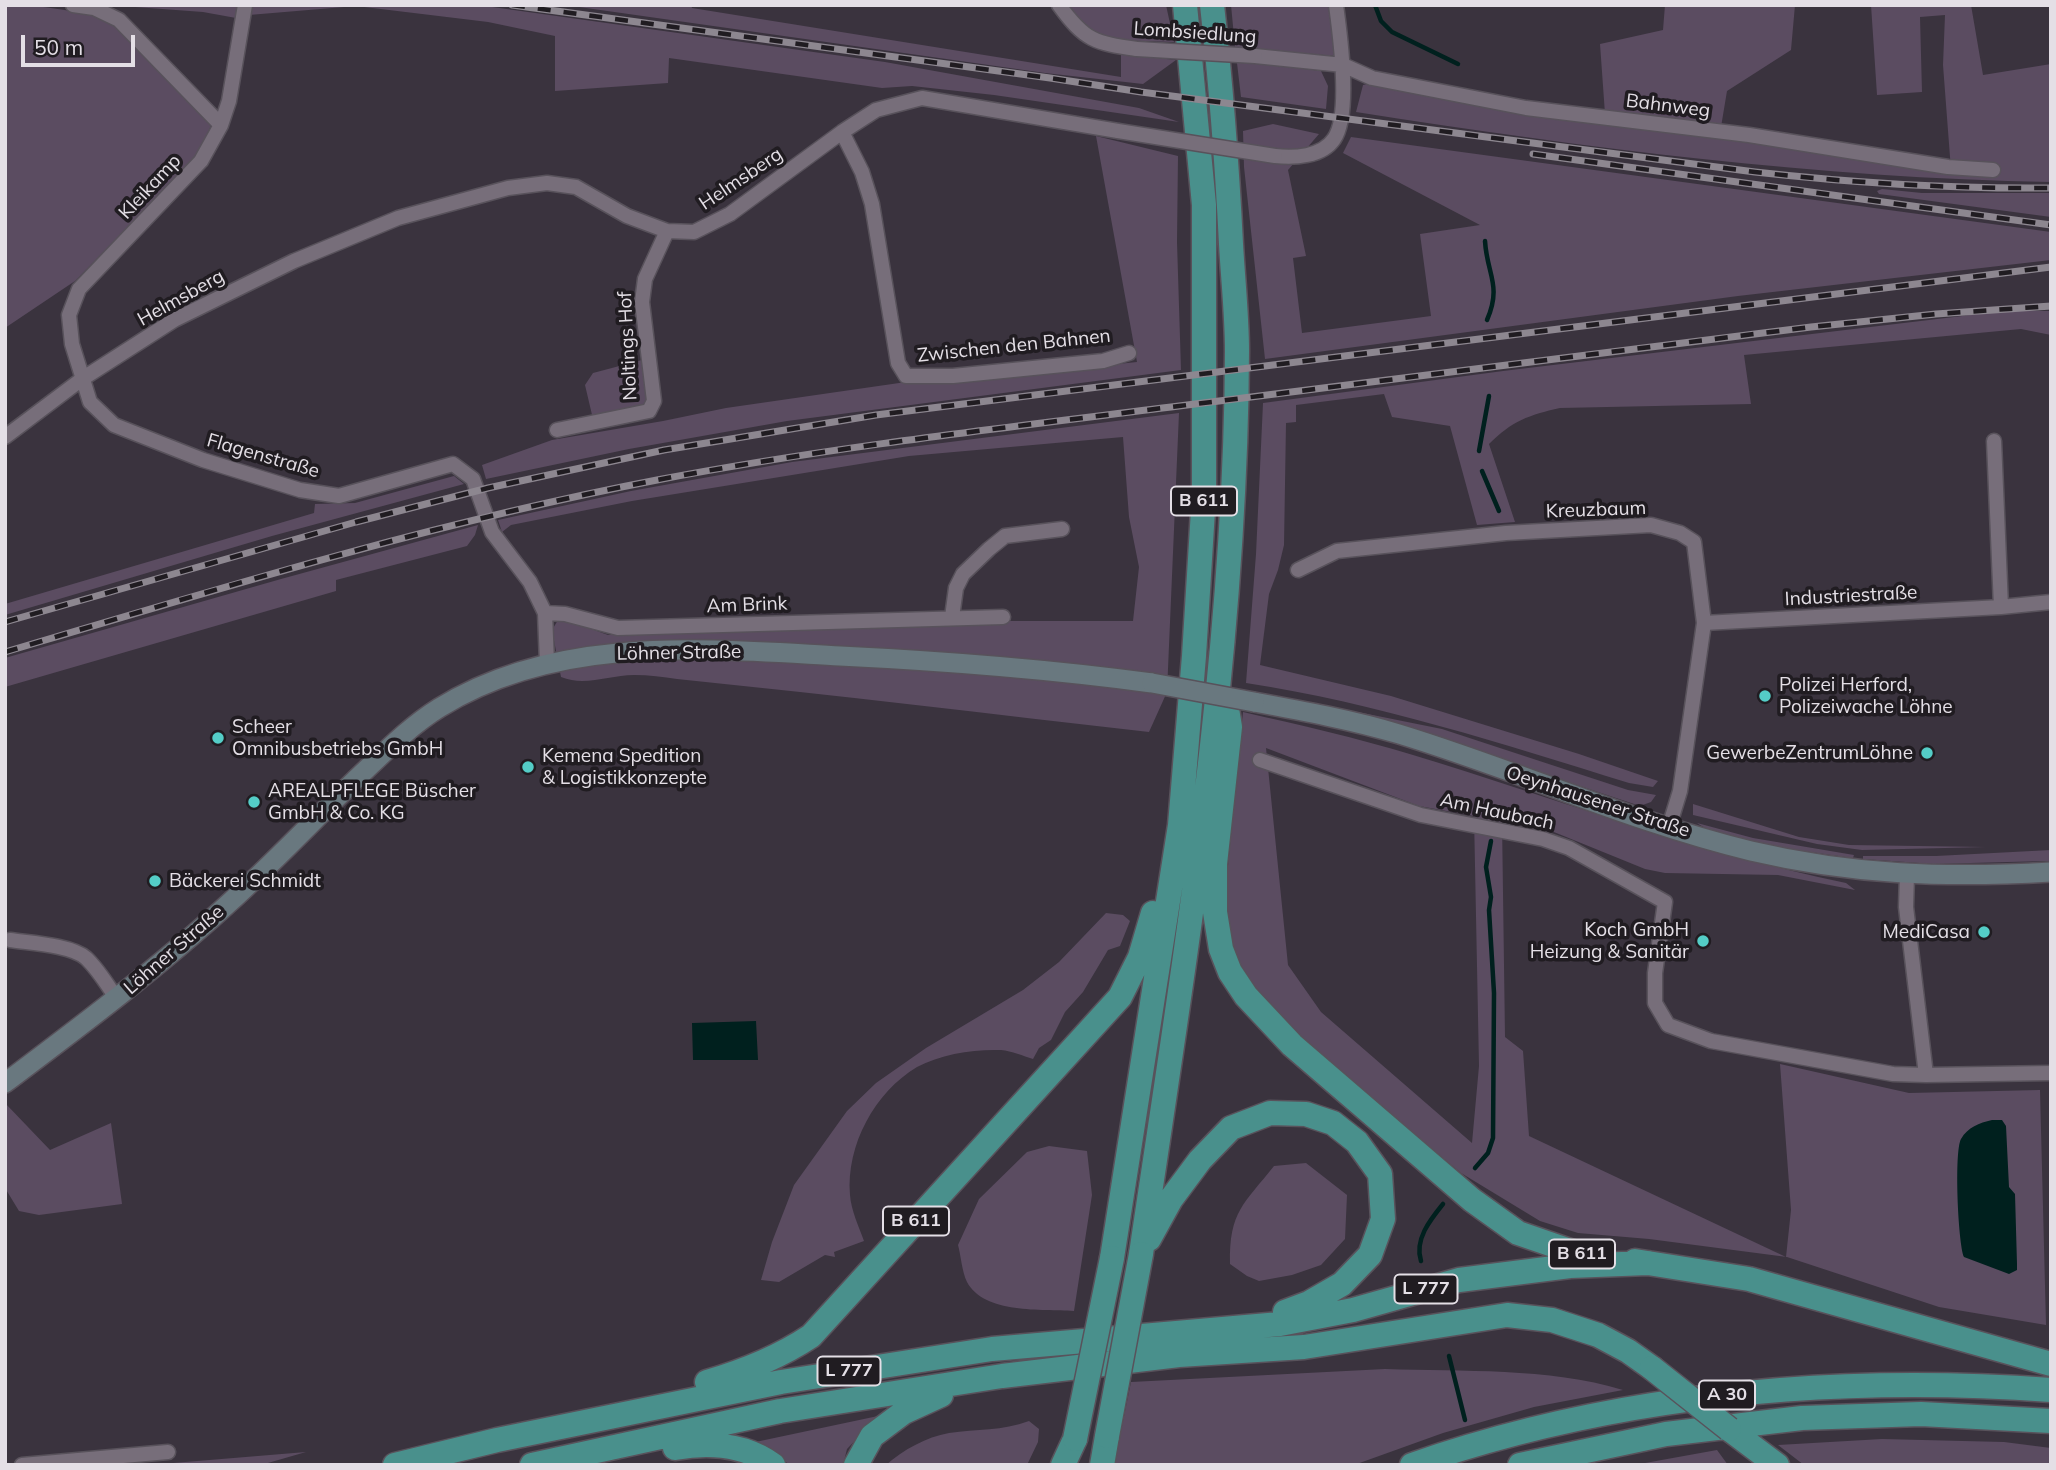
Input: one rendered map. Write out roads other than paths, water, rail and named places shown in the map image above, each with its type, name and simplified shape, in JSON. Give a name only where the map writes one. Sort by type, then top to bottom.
[{"type":"highway","name":"B 611","points":[[498,1440],[541,1420],[746,1371],[784,1353],[811,1336],[1120,997],[1140,957],[1151,919],[1168,835],[1180,825],[1204,494],[1204,205],[1185,5]]},
{"type":"highway","name":"B 611","points":[[1102,1465],[1141,1254],[1194,882],[1221,663],[1232,527],[1237,349],[1228,179],[1212,5]]},
{"type":"highway","name":"B 611","points":[[1221,663],[1230,727],[1215,864],[1215,912],[1230,972],[1246,996],[1292,1045],[1472,1200],[1518,1233],[1576,1253],[1648,1263]]},
{"type":"highway","points":[[1069,1465],[1111,1258],[1180,825]]},
{"type":"highway","points":[[1141,1254],[1171,1199],[1200,1160],[1231,1128],[1270,1113],[1306,1114],[1333,1122],[1357,1142],[1381,1174],[1383,1219],[1370,1255],[1342,1284],[1309,1303],[1250,1321],[1206,1329]]},
{"type":"highway","points":[[1648,1263],[1749,1279],[2051,1364]]},
{"type":"highway","name":"L 777","points":[[395,1465],[498,1440],[781,1382],[992,1349],[1280,1324],[1353,1310],[1459,1280],[1570,1266],[1648,1263]]},
{"type":"highway","name":"L 777","points":[[533,1465],[780,1411],[1002,1376],[1179,1355],[1304,1347],[1507,1315],[1552,1320],[1598,1335],[1628,1351],[1729,1429],[1760,1461]]},
{"type":"highway","points":[[856,1465],[872,1436],[904,1412],[933,1398],[1002,1376]]},
{"type":"highway","name":"A 30","points":[[1412,1465],[1503,1436],[1608,1413],[1712,1397],[1878,1384],[2051,1390]]},
{"type":"highway","name":"A 30","points":[[1520,1465],[1666,1434],[1802,1418],[1921,1415],[2051,1421]]},
{"type":"highway","points":[[1063,1465],[1075,1439]]},
{"type":"highway","points":[[599,1465],[678,1447],[705,1444],[734,1447],[760,1455],[773,1465]]},
{"type":"main road","name":"Löhner Straße","points":[[5,1083],[117,999],[229,902],[401,736],[438,709],[474,689],[519,671],[547,663],[628,651],[708,649],[955,662],[1043,669],[1152,683]]},
{"type":"main road","name":"Oeynhausener Straße","points":[[1152,683],[1316,714],[1399,734],[1669,827],[1751,850],[1856,870],[1907,875],[1975,876],[2051,872]]},
{"type":"street","points":[[73,5],[94,8],[119,20],[221,125]]},
{"type":"street","name":"Lombsiedlung","points":[[1059,5],[1073,24],[1099,43],[1137,49],[1255,56],[1343,65]]},
{"type":"street","name":"Helmsberg","points":[[82,379],[174,320],[294,261],[398,218],[508,188],[547,183],[576,187],[627,216],[667,231],[694,232],[730,214],[876,110],[922,98],[1275,156],[1294,157],[1318,152],[1336,136],[1342,110],[1343,65],[1336,5]]},
{"type":"street","name":"Kleikamp","points":[[82,379],[72,344],[69,315],[79,289],[201,161],[221,125],[229,101],[245,7]]},
{"type":"street","name":"Bahnweg","points":[[1343,65],[1372,78],[1526,108],[1749,135],[1948,167],[1993,170]]},
{"type":"street","name":"Zwischen den Bahnen","points":[[842,132],[862,172],[872,204],[898,363],[906,376],[953,376],[1089,362],[1129,353]]},
{"type":"street","name":"Noltings Hof","points":[[557,430],[649,411],[654,401],[642,302],[645,279],[667,231]]},
{"type":"street","points":[[5,437],[82,379]]},
{"type":"street","name":"Flagenstraße","points":[[82,379],[90,402],[114,425],[204,460],[300,489],[340,496],[453,464],[473,479],[492,532],[530,582],[545,613],[547,663]]},
{"type":"street","points":[[1994,441],[2001,607]]},
{"type":"street","name":"Kreuzbaum","points":[[1298,570],[1338,551],[1506,533],[1651,525],[1680,533],[1694,542],[1704,623],[1680,791],[1669,827]]},
{"type":"street","points":[[952,617],[956,588],[963,574],[1005,536],[1062,529]]},
{"type":"street","name":"Industriestraße","points":[[1704,623],[2051,602]]},
{"type":"street","name":"Am Brink","points":[[545,613],[565,614],[618,628],[1003,617]]},
{"type":"street","name":"Am Haubach","points":[[1260,760],[1421,815],[1543,839],[1569,848],[1665,902],[1655,973],[1655,1003],[1668,1025],[1711,1041],[1893,1074],[2051,1073]]},
{"type":"street","points":[[1907,875],[1906,906],[1926,1075]]},
{"type":"street","name":"Löhner Straße","points":[[10,940],[79,954],[86,958],[117,999]]},
{"type":"street","points":[[22,1465],[169,1452]]},
{"type":"waterway","points":[[1375,5],[1381,21],[1392,32],[1458,64]]},
{"type":"waterway","points":[[1485,241],[1493,289],[1487,320]]},
{"type":"waterway","points":[[1479,451],[1489,396]]},
{"type":"waterway","points":[[1482,471],[1499,511]]},
{"type":"waterway","points":[[1475,1168],[1488,1153],[1493,1138],[1494,993],[1489,910],[1491,897],[1486,867],[1491,841]]},
{"type":"waterway","points":[[1421,1261],[1421,1238],[1443,1204]]},
{"type":"waterway","points":[[1449,1356],[1465,1420]]},
{"type":"railway","points":[[512,5],[1141,92],[1755,172],[1903,184],[2051,188]]},
{"type":"railway","points":[[1533,154],[2051,225]]},
{"type":"railway","points":[[5,622],[356,522],[488,488],[664,450],[876,415],[2051,267]]},
{"type":"railway","points":[[5,652],[411,536],[575,497],[722,468],[983,430],[1811,327],[2051,306]]},
{"type":"place","name":"Polizei Herford, Polizeiwache Löhne","points":[[1765,696]]},
{"type":"place","name":"Scheer Omnibusbetriebs GmbH","points":[[218,738]]},
{"type":"place","name":"GewerbeZentrumLöhne","points":[[1927,753]]},
{"type":"place","name":"Kemena Spedition & Logistikkonzepte","points":[[528,767]]},
{"type":"place","name":"AREALPFLEGE Büscher GmbH & Co. KG","points":[[254,802]]},
{"type":"place","name":"Bäckerei Schmidt","points":[[155,881]]},
{"type":"place","name":"MediCasa","points":[[1984,932]]},
{"type":"place","name":"Koch GmbH Heizung & Sanitär","points":[[1703,941]]}]
